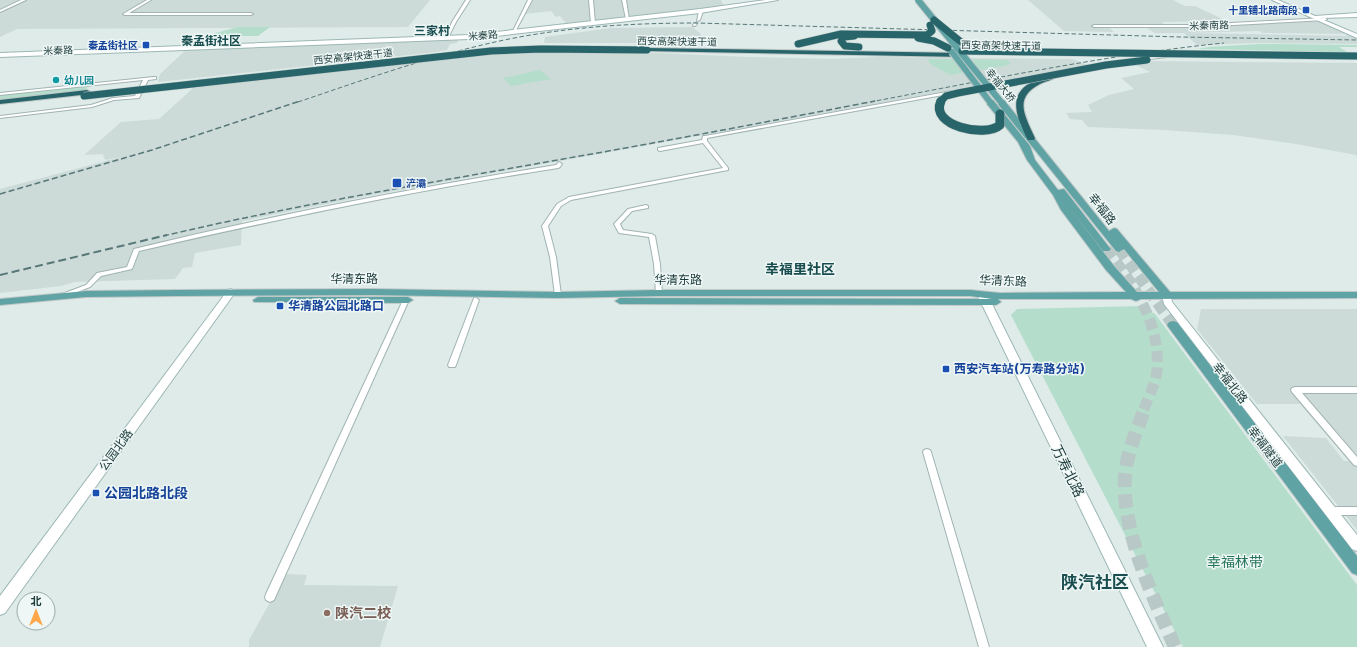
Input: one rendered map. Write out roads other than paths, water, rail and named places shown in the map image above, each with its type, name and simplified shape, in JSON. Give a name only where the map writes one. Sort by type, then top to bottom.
[{"type":"highway","points":[[789,44],[798,44],[841,34],[927,35],[932,31],[932,22]]},
{"type":"highway","points":[[932,22],[961,42],[981,48],[1126,53]]},
{"type":"highway","points":[[933,51],[846,46],[841,41],[844,37],[852,36],[910,37],[934,41],[948,48]]},
{"type":"highway","points":[[721,48],[768,44]]},
{"type":"highway","name":"西安高架快速干道","points":[[0,102],[491,51],[541,49],[721,48],[1357,60]]},
{"type":"highway","name":"西安高架快速干道","points":[[647,49],[703,51],[782,58],[825,58],[880,54],[963,53],[1357,55]]},
{"type":"highway","points":[[1000,114],[1000,125],[998,127],[987,130],[974,129],[957,126],[949,122],[941,112],[939,106],[941,100],[951,95],[1131,61],[1224,58]]},
{"type":"highway","points":[[1031,138],[1021,116],[1019,102],[1020,96],[1031,84],[1062,73]]},
{"type":"highway","name":"西安高架快速干道","points":[[0,106],[85,94]]},
{"type":"main road","name":"幸福大桥","points":[[910,0],[932,22],[1053,166],[1071,184]]},
{"type":"main road","name":"幸福大桥","points":[[918,0],[948,48],[1055,183]]},
{"type":"main road","points":[[1022,142],[1031,160],[1057,195],[1064,208],[1110,268],[1136,298]]},
{"type":"main road","name":"幸福路","points":[[1055,183],[1106,249]]},
{"type":"main road","points":[[1071,184],[1167,298]]},
{"type":"main road","name":"幸福路","points":[[1071,184],[1119,249]]},
{"type":"main road","name":"华清东路","points":[[0,309],[95,300],[373,292],[558,295],[659,293],[984,298]]},
{"type":"main road","name":"华清东路","points":[[0,302],[86,294],[406,300],[1167,298],[1357,294]]},
{"type":"main road","name":"华清东路","points":[[1167,298],[1190,300],[1357,301]]},
{"type":"main road","name":"幸福隧道","points":[[1173,325],[1357,568]]},
{"type":"street","points":[[0,11],[24,0]]},
{"type":"street","points":[[149,0],[125,14],[251,14]]},
{"type":"street","points":[[446,38],[468,0]]},
{"type":"street","points":[[513,32],[530,0]]},
{"type":"street","points":[[591,0],[593,23]]},
{"type":"street","points":[[624,0],[628,19]]},
{"type":"street","name":"米秦路","points":[[0,53],[187,48],[446,38],[701,11],[776,0]]},
{"type":"street","points":[[1274,0],[1320,18]]},
{"type":"street","points":[[1281,0],[1355,34]]},
{"type":"street","points":[[698,20],[701,11]]},
{"type":"street","name":"米秦南路","points":[[1094,26],[1196,26],[1357,15]]},
{"type":"street","points":[[1136,60],[1201,51],[1357,55]]},
{"type":"street","points":[[0,95],[154,78]]},
{"type":"street","points":[[0,117],[92,106],[114,99],[137,97],[146,79]]},
{"type":"street","points":[[660,149],[704,141],[705,137],[1019,80]]},
{"type":"street","points":[[558,295],[553,257],[545,226],[559,205],[569,199],[726,169],[704,141]]},
{"type":"street","points":[[64,296],[88,286],[99,274],[130,268],[136,250],[359,200],[558,166],[560,164]]},
{"type":"street","points":[[646,207],[630,210],[618,224],[621,232],[652,236],[657,264],[659,293]]},
{"type":"street","name":"公园北路","points":[[0,608],[229,296]]},
{"type":"street","name":"万寿北路","points":[[984,298],[1155,647]]},
{"type":"street","name":"幸福北路","points":[[1167,298],[1357,545]]},
{"type":"street","points":[[270,596],[406,300]]},
{"type":"street","points":[[452,365],[476,300]]},
{"type":"street","points":[[1357,390],[1295,390],[1357,463]]},
{"type":"street","points":[[928,452],[984,647]]},
{"type":"street","points":[[1330,511],[1357,511]]},
{"type":"tunnel","points":[[1106,249],[1135,290],[1150,320],[1155,336],[1157,370],[1153,386],[1142,414]]},
{"type":"tunnel","points":[[1119,249],[1173,325]]},
{"type":"tunnel","points":[[1143,413],[1132,443],[1126,467],[1125,496],[1128,518],[1133,540],[1148,585],[1175,647]]},
{"type":"railway","points":[[298,102],[438,56],[496,42],[525,36],[589,27],[632,24],[697,23],[1180,37],[1357,40]]},
{"type":"railway","points":[[870,102],[1091,61],[1224,43]]},
{"type":"railway","points":[[0,194],[152,150],[300,101]]},
{"type":"railway","points":[[163,236],[312,204],[680,138],[875,101]]},
{"type":"railway","points":[[0,275],[167,235]]},
{"type":"place","name":"十里铺北路南段","points":[[1306,10]]},
{"type":"place","name":"秦孟街社区","points":[[146,45]]},
{"type":"place","name":"幼儿园","points":[[56,80]]},
{"type":"place","name":"浐灞","points":[[397,183]]},
{"type":"place","name":"华清路公园北路口","points":[[280,306]]},
{"type":"place","name":"西安汽车站(万寿路分站)","points":[[946,369]]},
{"type":"place","name":"公园北路北段","points":[[96,493]]},
{"type":"place","name":"陕汽二校","points":[[327,613]]},
{"type":"district","name":"三家村","points":[[432,31]]},
{"type":"district","name":"秦孟街社区","points":[[211,41]]},
{"type":"district","name":"幸福里社区","points":[[800,269]]},
{"type":"district","name":"陕汽社区","points":[[1095,582]]},
{"type":"park label","name":"幸福林带","points":[[1235,562]]}]
